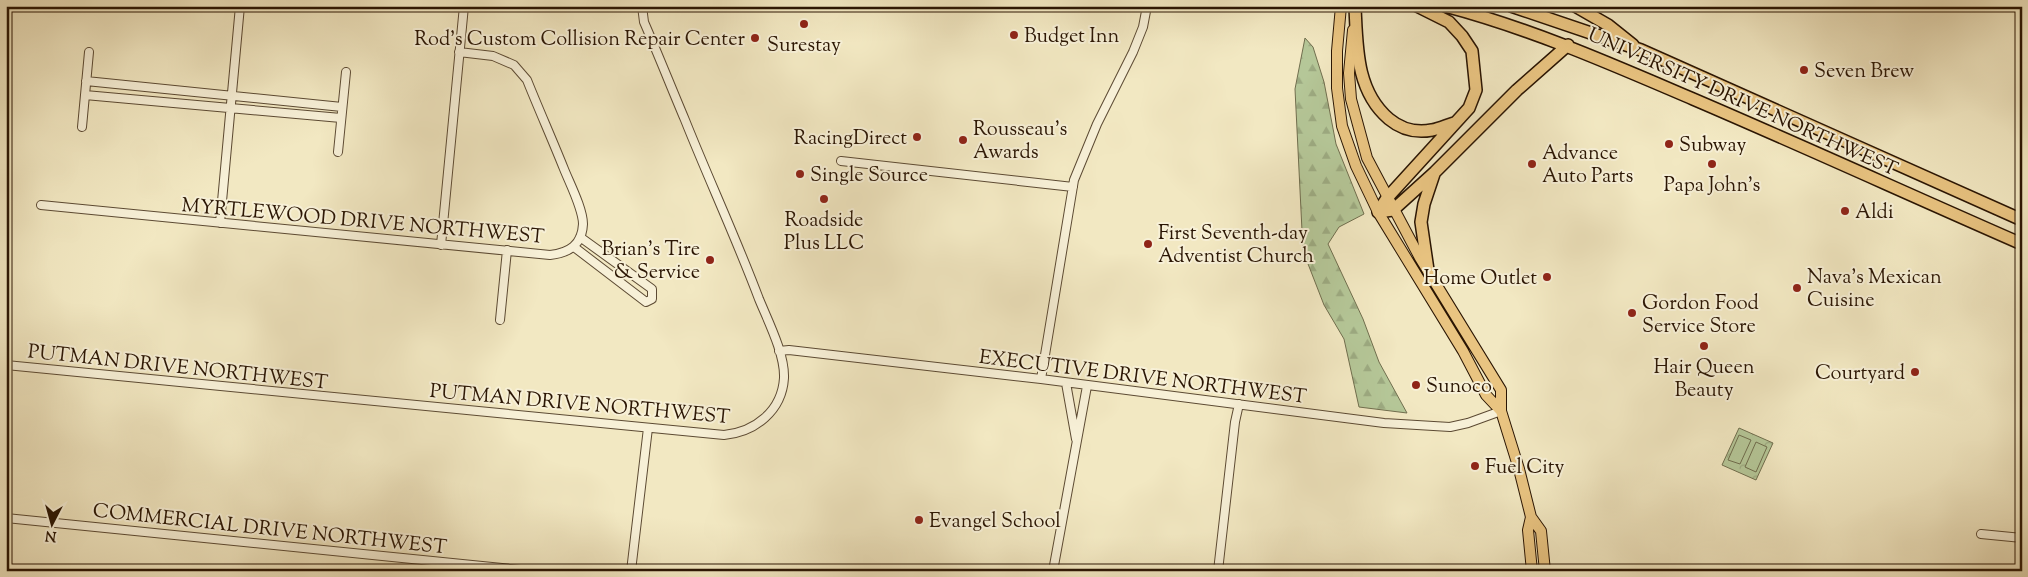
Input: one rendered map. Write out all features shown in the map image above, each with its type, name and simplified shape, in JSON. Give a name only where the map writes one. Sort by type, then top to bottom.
[{"type":"highway","points":[[1378,212],[1388,198],[1469,108],[1476,90],[1472,51],[1462,36],[1449,22],[1417,6]]},
{"type":"highway","name":"UNIVERSITY DRIVE NORTHWEST","points":[[1445,6],[1568,45],[1759,127],[2022,244]]},
{"type":"highway","name":"UNIVERSITY DRIVE NORTHWEST","points":[[1511,6],[1641,50],[2022,220]]},
{"type":"highway","points":[[1575,6],[1608,25],[1641,50]]},
{"type":"highway","points":[[1355,7],[1357,52],[1362,77],[1370,97],[1379,111],[1394,123],[1412,131],[1433,130],[1456,122]]},
{"type":"highway","points":[[1378,212],[1393,210],[1435,172],[1517,90],[1568,45]]},
{"type":"highway","points":[[1428,270],[1421,222],[1424,204],[1435,172]]},
{"type":"main road","points":[[1341,6],[1337,51],[1337,88],[1342,126],[1356,166],[1378,212],[1463,351],[1486,395],[1501,411]]},
{"type":"main road","points":[[1355,7],[1350,73],[1351,99],[1367,158],[1393,210],[1501,390],[1501,411],[1512,444],[1531,517],[1541,531],[1545,571]]},
{"type":"main road","points":[[1531,517],[1528,530],[1532,571]]},
{"type":"street","points":[[220,223],[240,6]]},
{"type":"street","points":[[441,245],[464,6]]},
{"type":"street","name":"PUTMAN DRIVE NORTHWEST","points":[[6,365],[724,435],[745,431],[754,426],[762,421],[776,405],[782,389],[784,377],[779,351],[720,202],[644,22],[642,6]]},
{"type":"street","points":[[1041,379],[1073,188],[1082,159],[1133,52],[1147,6]]},
{"type":"street","points":[[82,127],[89,52]]},
{"type":"street","points":[[459,52],[493,56],[514,65],[527,80],[574,193],[583,223],[580,237],[574,247],[646,302],[652,299],[652,289],[580,237]]},
{"type":"street","points":[[338,152],[346,72]]},
{"type":"street","points":[[86,81],[342,106]]},
{"type":"street","points":[[85,95],[341,118]]},
{"type":"street","points":[[841,161],[1073,188]]},
{"type":"street","name":"MYRTLEWOOD DRIVE NORTHWEST","points":[[41,204],[550,255],[565,254],[574,247]]},
{"type":"street","points":[[500,320],[507,250]]},
{"type":"street","name":"EXECUTIVE DRIVE NORTHWEST","points":[[779,351],[796,350],[1041,379],[1384,423],[1450,427],[1468,423],[1501,411]]},
{"type":"street","points":[[1066,383],[1077,444]]},
{"type":"street","points":[[1053,571],[1087,386]]},
{"type":"street","points":[[1218,571],[1235,422],[1239,404]]},
{"type":"street","points":[[631,571],[648,428]]},
{"type":"street","name":"COMMERCIAL DRIVE NORTHWEST","points":[[6,518],[531,571]]},
{"type":"street","points":[[1981,534],[2022,538]]},
{"type":"green space","points":[[1305,38],[1313,47],[1324,82],[1336,144],[1364,214],[1339,227],[1328,244],[1363,319],[1379,362],[1407,413],[1359,407],[1344,339],[1324,305],[1303,251],[1295,89]]},
{"type":"green space","points":[[1739,428],[1773,443],[1756,480],[1722,465]]},
{"type":"green space","points":[[1739,435],[1751,440],[1740,464],[1728,460]]},
{"type":"green space","points":[[1756,442],[1767,447],[1756,472],[1745,467]]},
{"type":"place","name":"Surestay","points":[[804,24]]},
{"type":"place","name":"Budget Inn","points":[[1014,35]]},
{"type":"place","name":"Rod's Custom Collision Repair Center","points":[[755,38]]},
{"type":"place","name":"Seven Brew","points":[[1804,70]]},
{"type":"place","name":"RacingDirect","points":[[917,137]]},
{"type":"place","name":"Rousseau's Awards","points":[[963,140]]},
{"type":"place","name":"Subway","points":[[1669,144]]},
{"type":"place","name":"Advance Auto Parts","points":[[1532,164]]},
{"type":"place","name":"Papa John's","points":[[1712,164]]},
{"type":"place","name":"Single Source","points":[[800,174]]},
{"type":"place","name":"Roadside Plus LLC","points":[[824,199]]},
{"type":"place","name":"Aldi","points":[[1845,211]]},
{"type":"place","name":"First Seventh-day Adventist Church","points":[[1148,244]]},
{"type":"place","name":"Brian's Tire & Service","points":[[710,260]]},
{"type":"place","name":"Home Outlet","points":[[1547,277]]},
{"type":"place","name":"Nava's Mexican Cuisine","points":[[1797,288]]},
{"type":"place","name":"Gordon Food Service Store","points":[[1632,313]]},
{"type":"place","name":"Hair Queen Beauty","points":[[1704,346]]},
{"type":"place","name":"Courtyard","points":[[1915,372]]},
{"type":"place","name":"Sunoco","points":[[1416,385]]},
{"type":"place","name":"Fuel City","points":[[1475,466]]},
{"type":"place","name":"Evangel School","points":[[919,520]]}]
